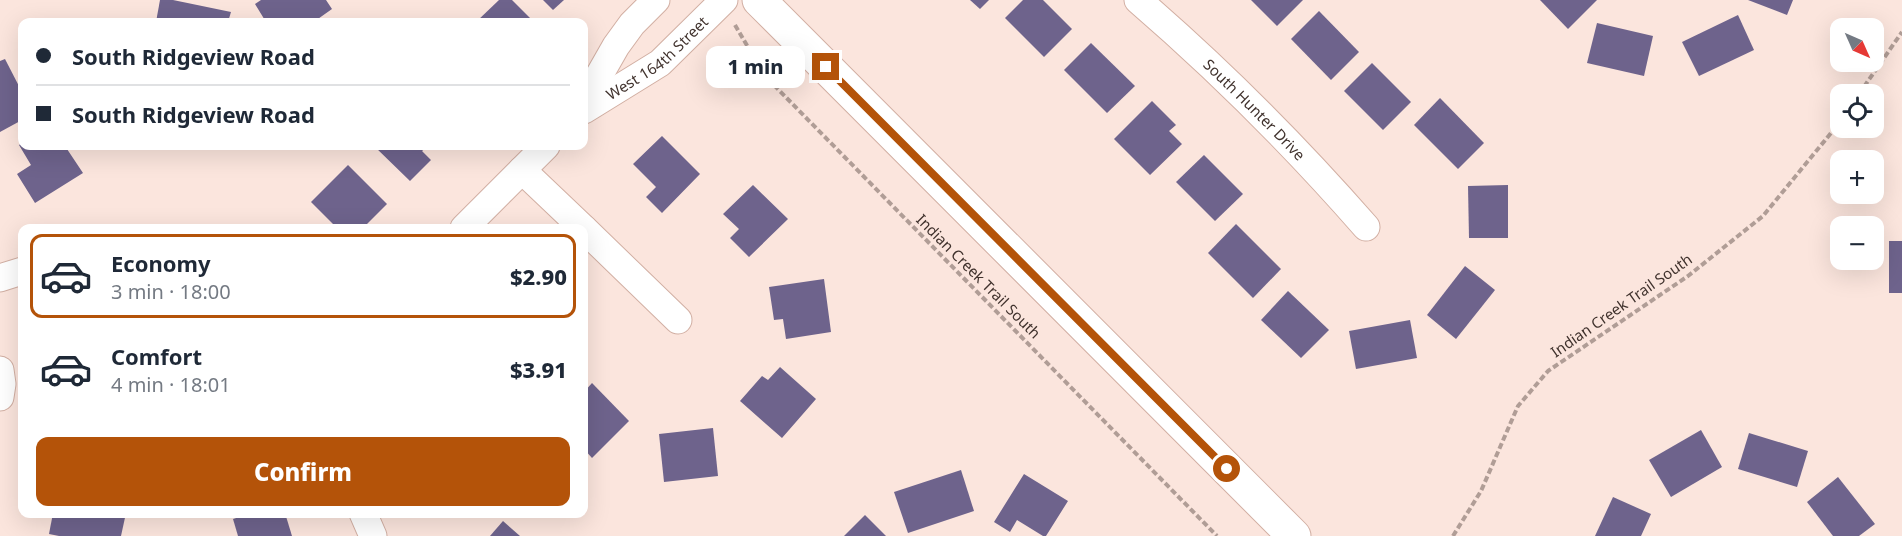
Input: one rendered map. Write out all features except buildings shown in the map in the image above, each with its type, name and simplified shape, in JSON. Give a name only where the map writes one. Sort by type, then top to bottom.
[{"type":"main road","points":[[759,0],[1294,536]]},
{"type":"street","name":"West 164th Street","points":[[588,95],[616,46],[632,24],[656,0]]},
{"type":"street","name":"South Hunter Drive","points":[[1138,0],[1316,171],[1366,227]]},
{"type":"street","name":"West 164th Street","points":[[588,108],[660,63],[730,12]]},
{"type":"street","points":[[468,224],[542,150]]},
{"type":"street","points":[[522,170],[579,224]]},
{"type":"street","points":[[588,233],[678,320]]},
{"type":"street","points":[[0,278],[18,272]]},
{"type":"street","points":[[0,370],[2,384],[0,397]]},
{"type":"street","points":[[365,518],[373,536]]},
{"type":"path","name":"Indian Creek Trail South","points":[[730,12],[765,76],[1217,536]]},
{"type":"path","points":[[1866,84],[1902,32]]},
{"type":"path","name":"Indian Creek Trail South","points":[[1453,536],[1481,491],[1518,406],[1548,371],[1688,276],[1763,216],[1830,134]]},
{"type":"route","points":[[826,67],[1227,469]]}]
